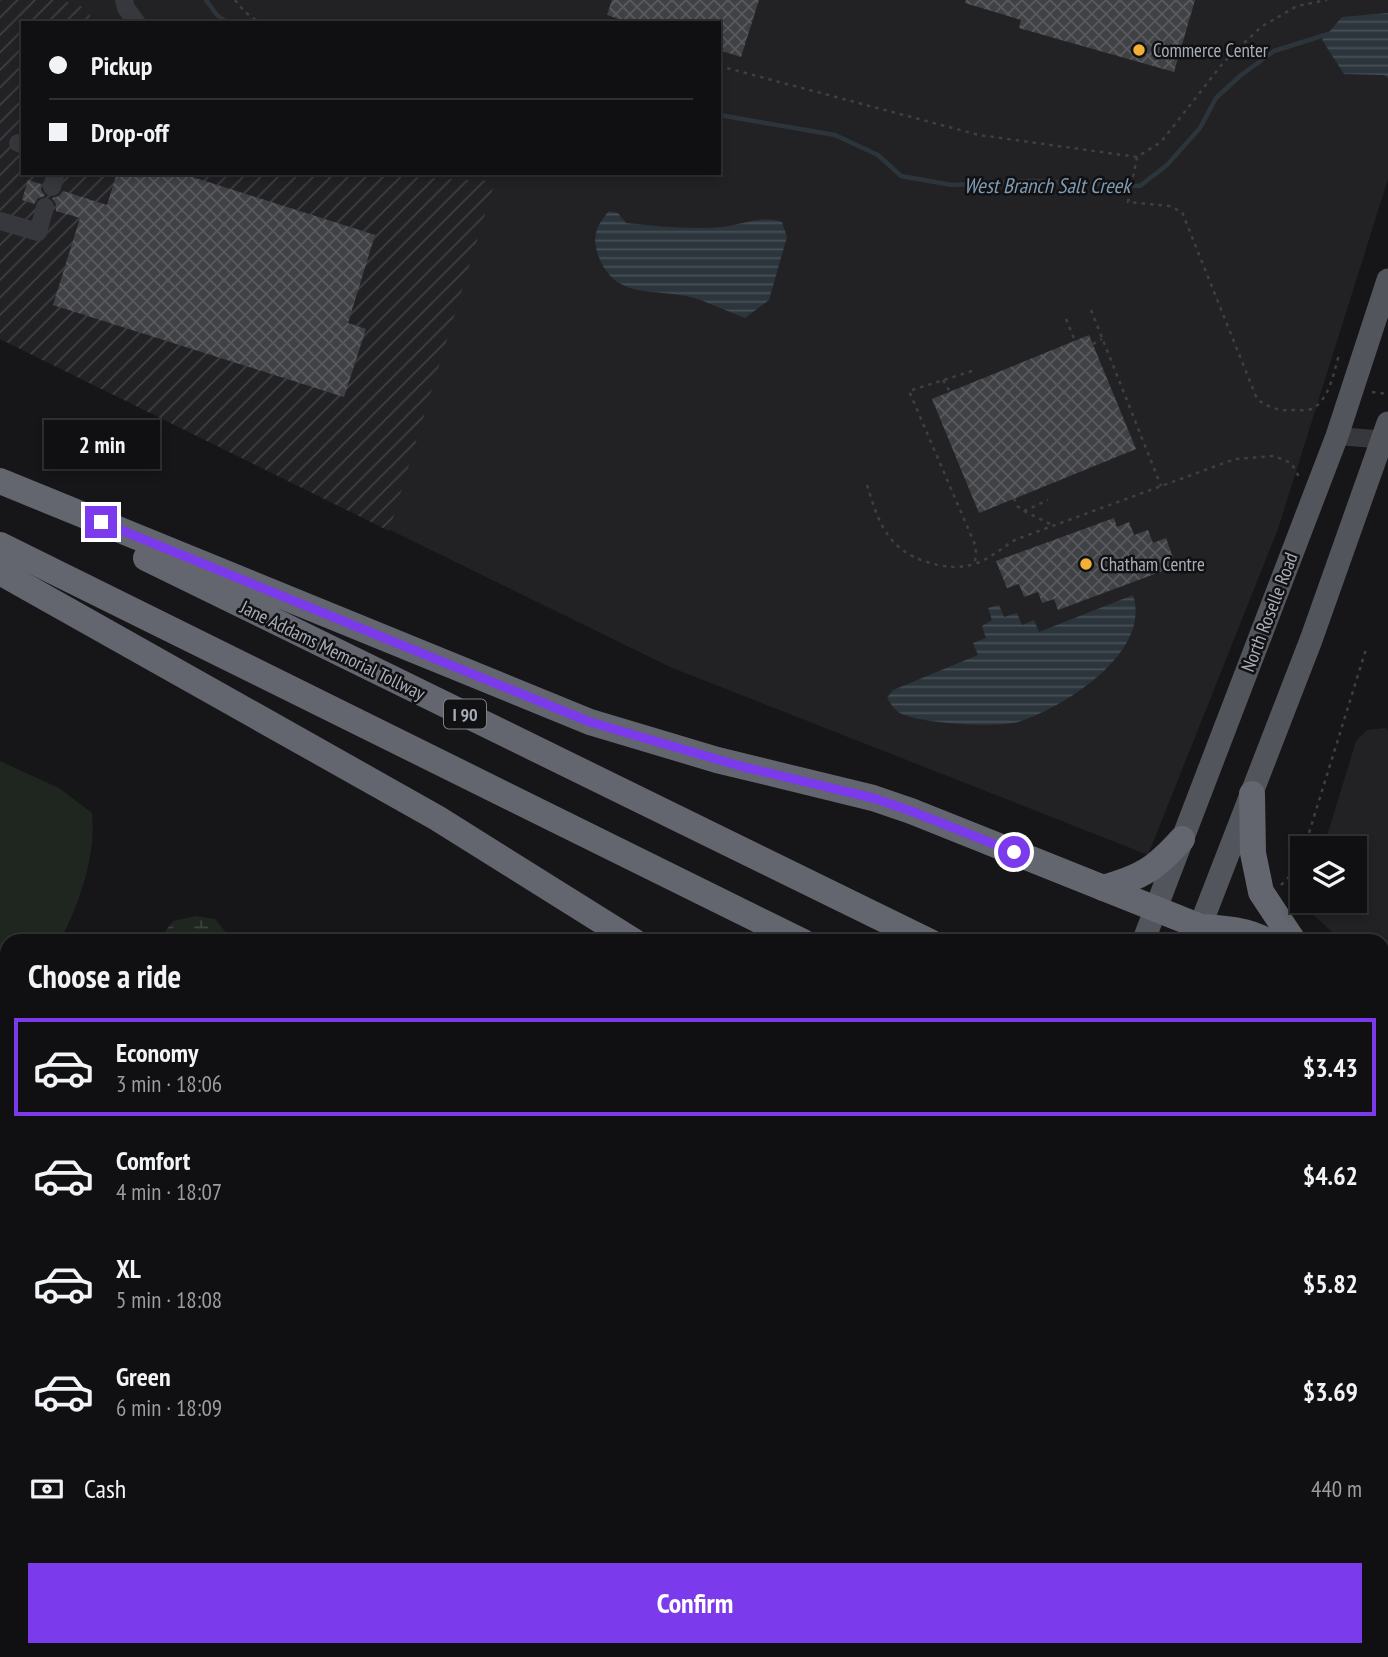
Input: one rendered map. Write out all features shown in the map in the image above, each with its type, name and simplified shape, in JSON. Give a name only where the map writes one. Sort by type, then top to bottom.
[{"type":"highway","points":[[0,481],[590,722],[740,766],[873,798],[911,811],[1156,909],[1197,934],[1231,929],[1252,934]]},
{"type":"highway","name":"Jane Addams Memorial Tollway","points":[[0,487],[914,934]]},
{"type":"highway","points":[[0,545],[787,934]]},
{"type":"highway","points":[[0,572],[438,818],[622,934]]},
{"type":"highway","points":[[1252,794],[1253,853],[1261,892],[1289,934]]},
{"type":"highway","points":[[1103,888],[1138,877],[1164,858],[1182,839]]},
{"type":"main road","name":"North Roselle Road","points":[[1146,934],[1337,436],[1388,280]]},
{"type":"main road","points":[[1197,934],[1311,640],[1386,434]]},
{"type":"street","points":[[124,0],[136,21]]},
{"type":"street","points":[[0,220],[38,232],[45,207]]},
{"type":"street","points":[[1337,436],[1386,434]]},
{"type":"path","points":[[235,0],[257,21]]},
{"type":"path","points":[[721,67],[979,135],[1137,157],[1161,142],[1223,63],[1261,27],[1297,6],[1327,0]]},
{"type":"path","points":[[1137,157],[1128,202],[1169,206],[1182,212],[1257,398],[1268,407],[1285,411],[1310,410],[1321,401],[1332,379],[1339,355]]},
{"type":"path","points":[[1091,310],[1161,487]]},
{"type":"path","points":[[1066,319],[1074,341]]},
{"type":"path","points":[[1093,344],[1102,340]]},
{"type":"path","points":[[972,372],[909,391],[976,547],[975,563]]},
{"type":"path","points":[[943,380],[950,392]]},
{"type":"path","points":[[867,485],[885,532],[895,546],[909,557],[949,569],[975,563],[992,556],[1017,539],[1234,459],[1274,456],[1291,463],[1301,479],[1298,490]]},
{"type":"path","points":[[1014,498],[1017,506],[1054,526]]},
{"type":"path","points":[[1024,510],[1048,499]]},
{"type":"path","points":[[1308,836],[1367,646]]},
{"type":"path","points":[[1276,890],[1290,876]]},
{"type":"shaded area","points":[[0,0],[1388,0],[1388,179],[1278,529],[1148,855],[670,667],[0,339]]},
{"type":"shaded area","points":[[0,0],[61,0],[86,8],[93,21],[21,21],[21,175],[363,175],[495,181],[389,531],[0,339]]},
{"type":"shaded area","points":[[1388,13],[1388,78],[1384,75],[1344,74],[1322,40],[1342,17]]},
{"type":"shaded area","points":[[609,211],[618,213],[626,223],[674,227],[722,227],[767,220],[782,222],[787,237],[769,300],[745,318],[694,298],[638,290],[615,280],[605,270],[595,242],[596,232]]},
{"type":"shaded area","points":[[1133,595],[1135,617],[1129,637],[1117,657],[1079,691],[1037,715],[1007,724],[937,722],[906,715],[896,710],[887,698],[893,690],[978,655],[973,643],[986,638],[982,626],[992,620],[988,608],[999,605],[1004,617],[1017,613],[1022,625],[1034,620],[1039,632]]},
{"type":"shaded area","points":[[1367,730],[1388,730],[1388,934],[1334,934],[1312,913],[1367,913],[1367,836],[1327,836],[1356,741]]},
{"type":"green space","points":[[0,761],[59,788],[92,813],[93,830],[85,879],[63,934],[0,934]]},
{"type":"green space","points":[[196,916],[215,919],[227,934],[163,934],[173,921]]},
{"type":"building","points":[[612,0],[759,0],[741,57],[721,51],[721,21],[625,21],[607,15]]},
{"type":"building","name":"Commerce Center","points":[[966,0],[1195,0],[1174,72],[1019,28],[1021,20],[965,3]]},
{"type":"building","points":[[116,175],[186,175],[375,235],[348,323],[366,329],[344,397],[53,305],[80,218],[56,211],[52,198],[63,191],[107,205]]},
{"type":"building","points":[[28,180],[41,184],[45,196],[38,198],[34,204],[22,200]]},
{"type":"building","points":[[1089,335],[1136,449],[979,513],[932,399]]},
{"type":"building","name":"Chatham Centre","points":[[1114,518],[1117,527],[1129,522],[1134,535],[1148,530],[1153,543],[1166,538],[1176,566],[1058,610],[1054,599],[1042,603],[1038,592],[1024,597],[1019,584],[1007,588],[996,561]]},
{"type":"waterway","name":"West Branch Salt Creek","points":[[206,0],[225,21]]},
{"type":"waterway","name":"West Branch Salt Creek","points":[[721,115],[835,135],[878,155],[901,176],[952,185],[1033,181],[1140,186],[1167,165],[1200,128],[1216,98],[1240,76],[1274,51],[1328,34]]},
{"type":"place","name":"Commerce Center","points":[[1139,50]]},
{"type":"place","name":"Chatham Centre","points":[[1086,564]]},
{"type":"route","points":[[101,522],[590,722],[740,766],[873,798],[1014,852]]}]
